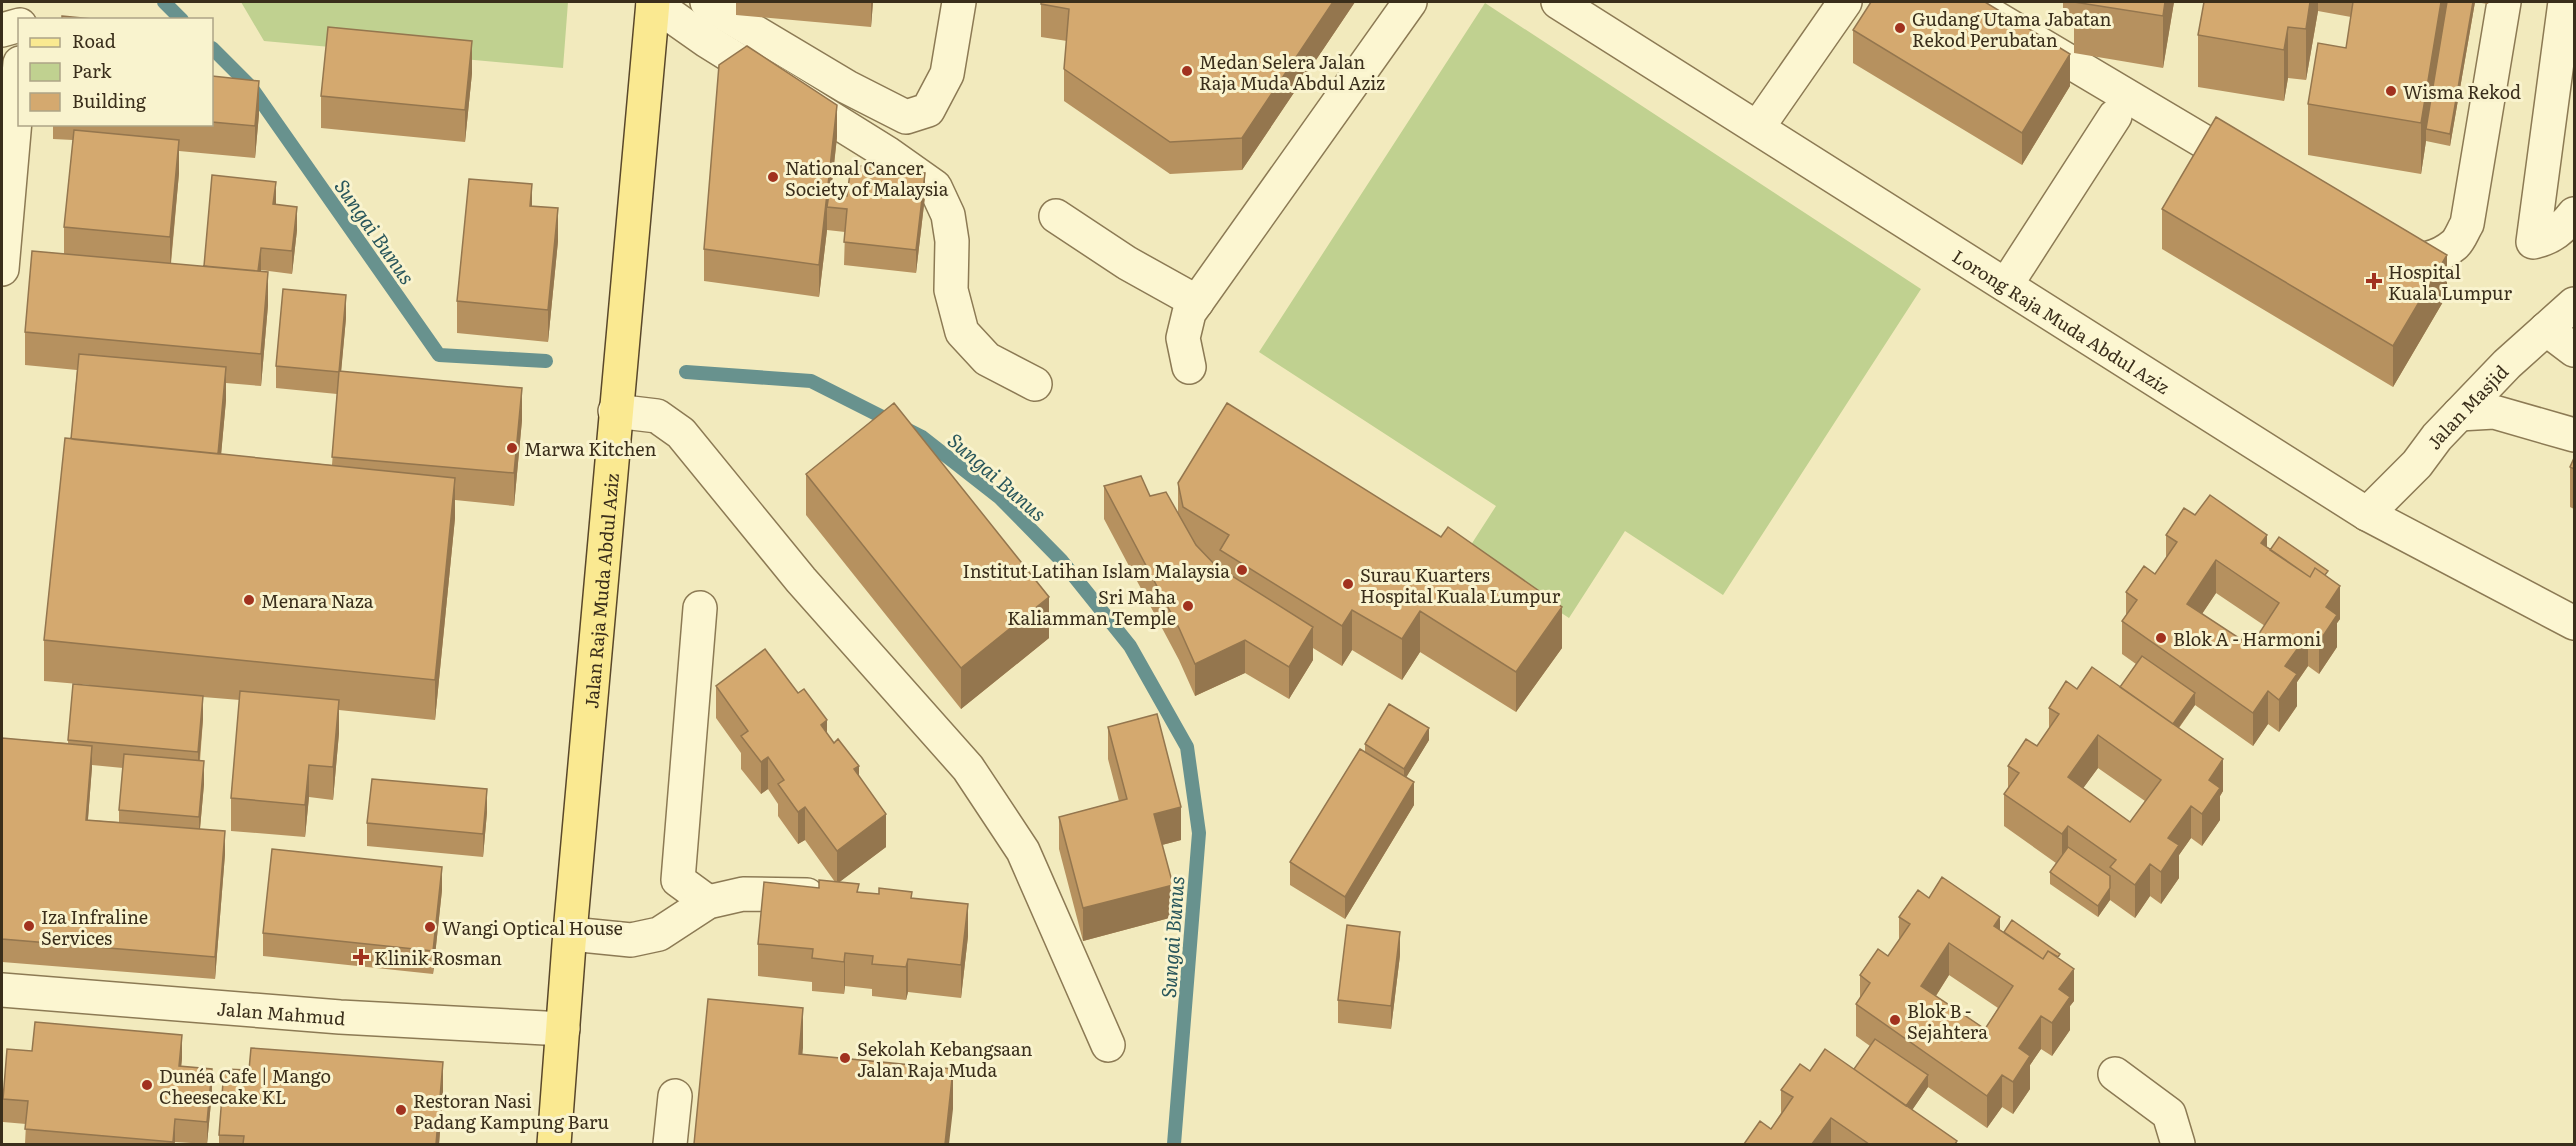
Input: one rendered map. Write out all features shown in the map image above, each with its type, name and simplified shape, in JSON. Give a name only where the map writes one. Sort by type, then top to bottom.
[{"type":"main road","name":"Jalan Raja Muda Abdul Aziz","points":[[554,1144],[616,399],[653,2]]},
{"type":"street","points":[[23,18],[25,2]]},
{"type":"street","points":[[653,2],[707,41],[886,153],[935,187],[948,215],[952,240],[951,290],[962,333],[987,359],[1035,384]]},
{"type":"street","points":[[707,2],[847,87],[906,117],[928,110],[947,74],[959,2]]},
{"type":"street","points":[[1189,367],[1184,338],[1189,313],[1410,2]]},
{"type":"street","name":"Lorong Raja Muda Abdul Aziz","points":[[1558,2],[2367,514],[2574,623]]},
{"type":"street","points":[[1758,127],[1845,2]]},
{"type":"street","points":[[1969,2],[2271,181]]},
{"type":"street","points":[[2374,240],[2405,258],[2430,258],[2455,244],[2467,224],[2504,2]]},
{"type":"street","points":[[2565,2],[2533,243],[2547,239],[2562,229],[2574,214]]},
{"type":"street","points":[[2,30],[18,26]]},
{"type":"street","points":[[2,269],[7,147],[18,76]]},
{"type":"street","points":[[2006,285],[2115,116]]},
{"type":"street","points":[[1056,216],[1127,263],[1197,302]]},
{"type":"street","name":"Jalan Masjid","points":[[2367,514],[2417,464],[2437,437],[2507,364],[2574,304]]},
{"type":"street","points":[[2546,330],[2574,350]]},
{"type":"street","points":[[616,399],[657,416],[681,433],[801,580],[968,768],[1023,850],[1108,1045]]},
{"type":"street","points":[[2459,414],[2494,411],[2574,435]]},
{"type":"street","points":[[700,608],[678,880],[708,902]]},
{"type":"street","points":[[571,934],[631,940],[659,934],[708,902],[743,894],[833,896]]},
{"type":"street","name":"Jalan Mahmud","points":[[2,990],[340,1017],[563,1029]]},
{"type":"street","points":[[2115,1074],[2169,1114],[2178,1144]]},
{"type":"street","points":[[670,1144],[675,1096]]},
{"type":"green space","points":[[241,2],[568,2],[563,68],[264,41]]},
{"type":"green space","points":[[1485,3],[1921,289],[1723,595],[1625,531],[1569,618],[1467,551],[1496,506],[1259,352]]},
{"type":"building","name":"Medan Selera Jalan Raja Muda Abdul Aziz","points":[[1041,2],[1333,2],[1242,138],[1170,142],[1064,69],[1069,9],[1041,4]]},
{"type":"building","points":[[1871,2],[1985,2],[2070,54],[2022,133],[1853,30]]},
{"type":"building","points":[[2074,2],[2165,2],[2163,16]]},
{"type":"building","points":[[2204,2],[2310,2],[2306,29],[2288,27],[2284,50],[2198,35]]},
{"type":"building","points":[[2353,2],[2441,2],[2421,123],[2308,104],[2318,43],[2346,48]]},
{"type":"building","points":[[2447,2],[2473,2],[2450,134],[2426,129]]},
{"type":"building","points":[[328,27],[472,41],[465,110],[321,96]]},
{"type":"building","name":"National Cancer Society of Malaysia","points":[[747,46],[837,105],[819,265],[704,249],[719,65]]},
{"type":"building","points":[[213,76],[259,81],[255,126],[213,122]]},
{"type":"building","points":[[2216,117],[2447,255],[2393,346],[2162,209]]},
{"type":"building","points":[[74,130],[179,140],[170,237],[64,227]]},
{"type":"building","points":[[851,165],[925,173],[916,250],[844,242],[847,209],[827,207],[829,194],[847,196]]},
{"type":"building","points":[[212,175],[276,182],[273,204],[297,207],[292,251],[261,248],[258,271],[204,266]]},
{"type":"building","points":[[469,179],[532,184],[530,206],[558,208],[548,310],[457,301]]},
{"type":"building","points":[[32,251],[268,272],[261,354],[25,332]]},
{"type":"building","points":[[283,289],[346,295],[339,372],[276,366]]},
{"type":"building","points":[[79,354],[226,367],[218,454],[71,439]]},
{"type":"building","points":[[339,371],[522,388],[514,473],[332,457]]},
{"type":"building","points":[[894,403],[1049,597],[961,668],[806,474]]},
{"type":"building","name":"Surau Kuarters Hospital Kuala Lumpur","points":[[1227,403],[1441,537],[1448,527],[1562,607],[1516,672],[1420,611],[1402,639],[1352,610],[1342,626],[1220,550],[1229,535],[1183,507],[1178,483]]},
{"type":"building","name":"Menara Naza","points":[[65,438],[455,478],[435,680],[44,640]]},
{"type":"building","points":[[1141,476],[1150,496],[1166,492],[1196,545],[1216,566],[1313,627],[1289,667],[1245,640],[1195,664],[1179,628],[1104,486]]},
{"type":"building","points":[[2210,495],[2267,535],[2261,543],[2310,577],[2315,568],[2340,586],[2326,607],[2337,615],[2319,642],[2308,634],[2285,666],[2297,674],[2279,700],[2268,691],[2253,713],[2122,621],[2137,600],[2126,592],[2144,566],[2155,574],[2177,542],[2166,535],[2184,508],[2195,515]],"holes":[[[2216,560],[2279,603],[2251,646],[2187,604]]]},
{"type":"building","points":[[2279,537],[2328,571],[2325,575],[2315,568],[2310,577],[2270,550]]},
{"type":"building","points":[[765,649],[798,693],[804,689],[827,720],[821,725],[834,743],[838,739],[859,766],[854,769],[886,814],[837,851],[805,807],[798,812],[778,784],[784,780],[768,757],[761,762],[741,736],[748,731],[716,686]]},
{"type":"building","points":[[2142,656],[2195,693],[2173,724],[2120,687]]},
{"type":"building","points":[[2092,667],[2223,759],[2209,780],[2220,788],[2202,814],[2191,806],[2168,838],[2179,845],[2161,872],[2150,864],[2135,885],[2110,867],[2116,860],[2068,826],[2062,834],[2004,794],[2019,773],[2008,766],[2026,739],[2037,746],[2059,714],[2049,708],[2066,681],[2077,689]],"holes":[[[2098,735],[2161,780],[2130,822],[2068,777]]]},
{"type":"building","points":[[73,684],[203,696],[198,752],[68,740]]},
{"type":"building","points":[[240,691],[339,700],[333,767],[309,765],[305,805],[231,798]]},
{"type":"building","points":[[1389,704],[1429,728],[1404,769],[1365,744]]},
{"type":"building","points":[[1157,714],[1181,807],[1154,814],[1173,885],[1083,908],[1059,817],[1127,799],[1108,727]]},
{"type":"building","points":[[2,738],[92,746],[86,820],[225,831],[215,957],[2,939]]},
{"type":"building","points":[[1360,749],[1414,782],[1345,897],[1290,862]]},
{"type":"building","points":[[124,754],[204,761],[199,817],[119,810]]},
{"type":"building","points":[[372,779],[487,789],[483,834],[367,823]]},
{"type":"building","points":[[2068,847],[2110,876],[2110,888],[2098,906],[2050,872]]},
{"type":"building","points":[[272,849],[442,867],[433,951],[263,933]]},
{"type":"building","points":[[1942,877],[2000,917],[1994,926],[2043,959],[2048,951],[2074,969],[2059,989],[2070,997],[2052,1023],[2041,1016],[2019,1048],[2030,1056],[2013,1082],[2002,1075],[1987,1096],[1856,1004],[1870,983],[1860,975],[1878,949],[1888,956],[1910,924],[1899,917],[1918,890],[1929,898]],"holes":[[[1949,943],[2013,986],[1985,1029],[1921,986]]]},
{"type":"building","points":[[819,880],[859,884],[857,892],[879,894],[879,888],[912,892],[911,898],[968,904],[961,965],[908,959],[906,967],[872,964],[873,956],[845,953],[844,962],[812,958],[813,949],[758,944],[764,882],[819,888]]},
{"type":"building","points":[[2012,920],[2060,954],[2058,957],[2048,951],[2043,959],[2004,932]]},
{"type":"building","points":[[1347,925],[1400,932],[1391,1006],[1338,1000]]},
{"type":"building","points":[[708,999],[803,1008],[799,1054],[953,1069],[945,1144],[694,1144]]},
{"type":"building","points":[[35,1022],[182,1035],[179,1066],[212,1069],[207,1122],[175,1119],[173,1142],[25,1129],[28,1101],[3,1099],[7,1049],[32,1051]]},
{"type":"building","points":[[1875,1039],[1928,1075],[1906,1106],[1854,1069]]},
{"type":"building","points":[[251,1048],[443,1062],[436,1144],[243,1144],[244,1136],[219,1135],[224,1069],[249,1070]]},
{"type":"building","points":[[1825,1049],[1957,1141],[1955,1144],[1869,1144],[1831,1118],[1812,1144],[1744,1144],[1760,1121],[1771,1129],[1793,1097],[1781,1090],[1800,1064],[1810,1071]]},
{"type":"waterway","name":"Sungai Bunus","points":[[164,2],[180,18]]},
{"type":"waterway","name":"Sungai Bunus","points":[[213,49],[251,87],[439,355],[546,361]]},
{"type":"waterway","name":"Sungai Bunus","points":[[686,372],[811,381],[922,437],[1000,498],[1061,560],[1130,646],[1187,747],[1199,833],[1174,1144]]},
{"type":"place","name":"Gudang Utama Jabatan Rekod Perubatan","points":[[1900,28]]},
{"type":"place","name":"Medan Selera Jalan Raja Muda Abdul Aziz","points":[[1187,71]]},
{"type":"place","name":"Wisma Rekod","points":[[2391,91]]},
{"type":"place","name":"National Cancer Society of Malaysia","points":[[773,177]]},
{"type":"place","name":"Hospital Kuala Lumpur","points":[[2374,281]]},
{"type":"place","name":"Marwa Kitchen","points":[[512,448]]},
{"type":"place","name":"Institut Latihan Islam Malaysia","points":[[1242,570]]},
{"type":"place","name":"Surau Kuarters Hospital Kuala Lumpur","points":[[1348,584]]},
{"type":"place","name":"Menara Naza","points":[[249,600]]},
{"type":"place","name":"Sri Maha Kaliamman Temple","points":[[1188,606]]},
{"type":"place","name":"Blok A - Harmoni","points":[[2161,638]]},
{"type":"place","name":"Iza Infraline Services","points":[[29,926]]},
{"type":"place","name":"Wangi Optical House","points":[[430,927]]},
{"type":"place","name":"Klinik Rosman","points":[[361,957]]},
{"type":"place","name":"Blok B - Sejahtera","points":[[1895,1020]]},
{"type":"place","name":"Sekolah Kebangsaan Jalan Raja Muda","points":[[845,1058]]},
{"type":"place","name":"Dunéa Cafe | Mango Cheesecake KL","points":[[147,1085]]},
{"type":"place","name":"Restoran Nasi Padang Kampung Baru","points":[[401,1110]]}]
